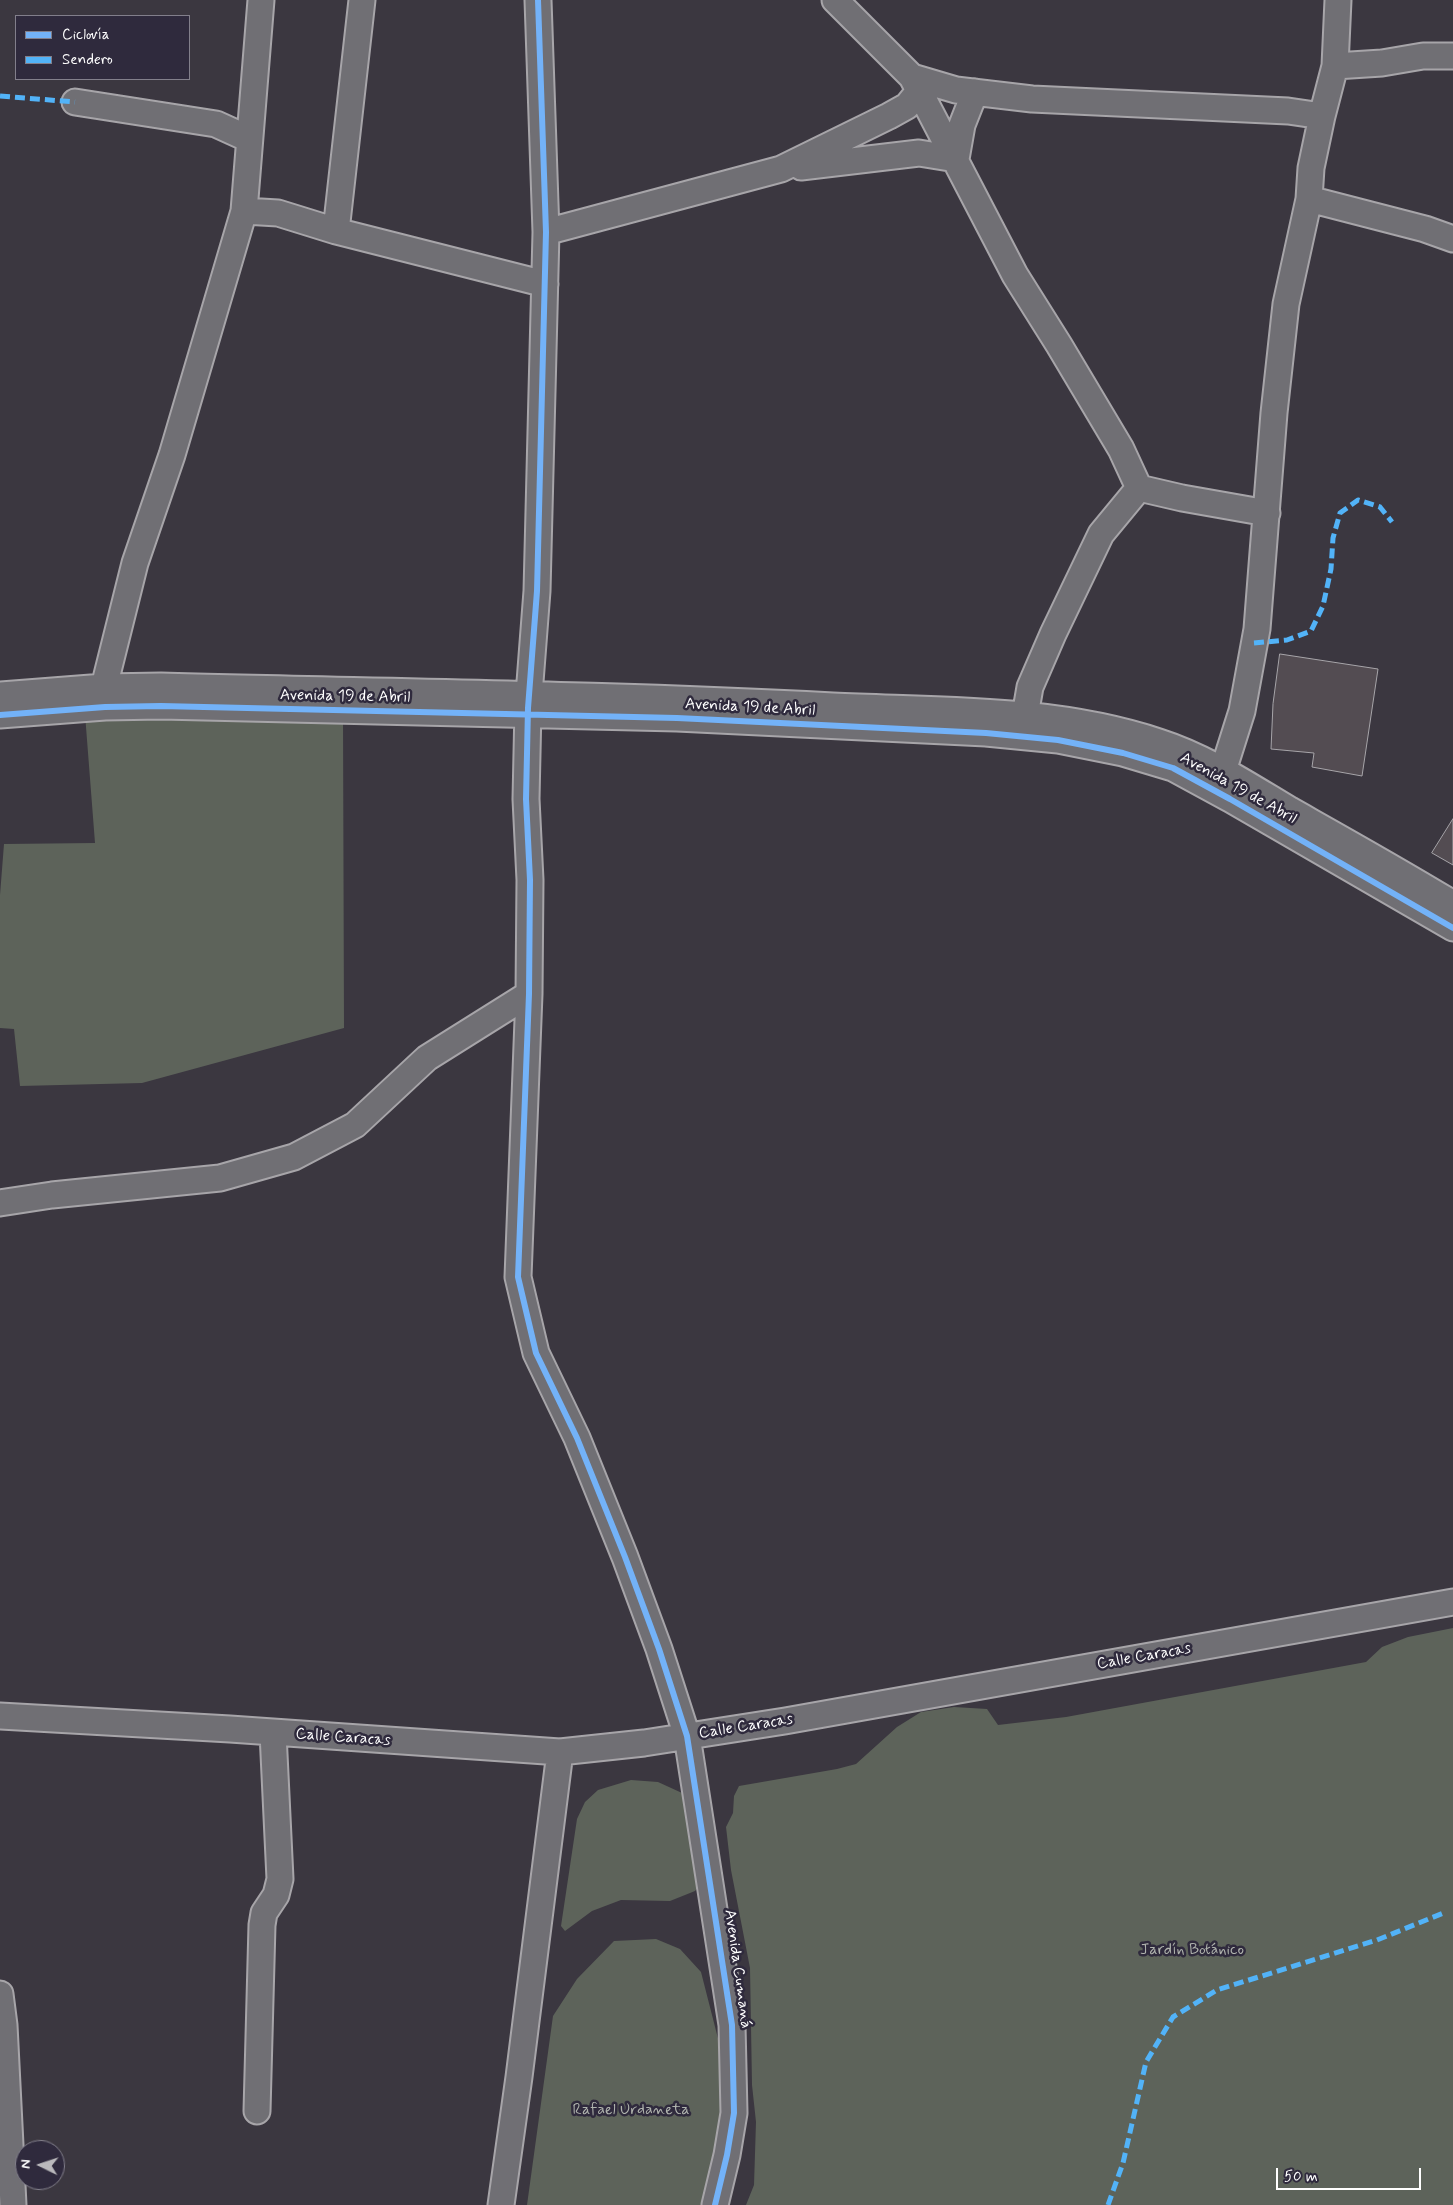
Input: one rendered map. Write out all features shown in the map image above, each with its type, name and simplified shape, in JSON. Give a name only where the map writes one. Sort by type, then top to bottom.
[{"type":"street","points":[[104,687],[135,563],[172,455],[244,211],[261,0]]},
{"type":"street","points":[[336,231],[362,0]]},
{"type":"street","name":"Avenida Cumaná","points":[[538,0],[546,232],[537,591],[528,704],[526,799],[530,880],[529,994],[518,1277],[536,1353],[577,1438],[625,1557],[669,1676],[687,1736],[732,2025],[734,2113],[727,2155],[715,2205]]},
{"type":"street","points":[[835,0],[916,84],[1015,275],[1060,345],[1121,449],[1139,488]]},
{"type":"street","points":[[1223,772],[1242,711],[1257,629],[1274,413],[1286,304],[1309,199],[1311,168],[1335,66],[1338,0]]},
{"type":"street","points":[[1335,66],[1382,63],[1424,56],[1453,56]]},
{"type":"street","points":[[782,169],[907,106],[916,84]]},
{"type":"street","points":[[916,84],[1032,99],[1288,112],[1322,116]]},
{"type":"street","points":[[956,159],[962,125],[974,92]]},
{"type":"street","points":[[75,102],[216,124],[249,138]]},
{"type":"street","points":[[546,232],[782,169],[919,153],[956,159]]},
{"type":"street","points":[[1309,199],[1425,230],[1453,240]]},
{"type":"street","points":[[244,211],[278,213],[336,231],[545,284]]},
{"type":"street","points":[[1139,488],[1182,498],[1267,513]]},
{"type":"street","points":[[1025,716],[1030,687],[1101,534],[1139,488]]},
{"type":"street","name":"Avenida 19 de Abril","points":[[0,695],[104,687],[161,686],[528,704],[677,718],[986,733],[1058,740],[1123,753],[1173,768],[1453,928]]},
{"type":"street","name":"Avenida 19 de Abril","points":[[0,715],[105,707],[528,704],[678,698],[1025,716],[1090,725],[1157,741],[1181,750],[1223,772],[1453,904]]},
{"type":"street","points":[[0,1203],[52,1195],[220,1178],[294,1157],[356,1125],[427,1058],[529,994]]},
{"type":"street","name":"Calle Caracas","points":[[0,1716],[273,1732],[560,1752],[785,1722],[1453,1602]]},
{"type":"street","points":[[257,2111],[262,1925],[264,1913],[276,1895],[280,1879],[273,1732]]},
{"type":"street","points":[[500,2205],[519,2078],[560,1752]]},
{"type":"street","points":[[0,1994],[13,2205]]},
{"type":"green space","points":[[85,714],[343,716],[344,1028],[142,1083],[20,1086],[14,1029],[0,1028],[0,895],[4,844],[95,843]]},
{"type":"green space","name":"Jardín Botánico","points":[[1453,1628],[1453,2205],[746,2205],[754,2185],[756,2122],[752,2085],[750,1968],[731,1870],[726,1827],[733,1813],[734,1796],[739,1786],[856,1764],[897,1727],[921,1712],[954,1707],[987,1709],[998,1725],[1066,1717],[1366,1662],[1382,1647],[1408,1637]]},
{"type":"green space","points":[[631,1780],[658,1782],[693,1798],[710,1873],[695,1891],[670,1901],[621,1900],[592,1911],[565,1931],[561,1926],[577,1819],[585,1802],[598,1790]]},
{"type":"green space","name":"Rafael Urdaneta","points":[[656,1939],[680,1949],[701,1972],[724,2062],[721,2125],[702,2205],[527,2205],[553,2016],[577,1979],[614,1941]]},
{"type":"building","points":[[1280,654],[1378,669],[1362,776],[1312,767],[1314,753],[1271,749],[1273,704]]},
{"type":"building","points":[[1453,819],[1453,865],[1432,853]]},
{"type":"marked path","points":[[0,96],[75,102]]},
{"type":"marked path","points":[[1254,643],[1287,640],[1311,631],[1323,606],[1331,569],[1333,538],[1340,513],[1358,500],[1380,507],[1392,522]]},
{"type":"marked path","points":[[1108,2205],[1123,2163],[1146,2062],[1173,2017],[1217,1990],[1377,1940],[1446,1912]]},
{"type":"cycle path","points":[[538,0],[546,232],[537,591],[528,708],[526,799],[530,880],[529,994],[518,1277],[536,1353],[577,1438],[625,1557],[659,1649],[687,1736],[732,2025],[734,2113],[727,2155],[715,2205]]},
{"type":"cycle path","points":[[0,715],[105,707],[161,706],[677,718],[986,733],[1058,740],[1123,753],[1173,768],[1453,928]]}]
